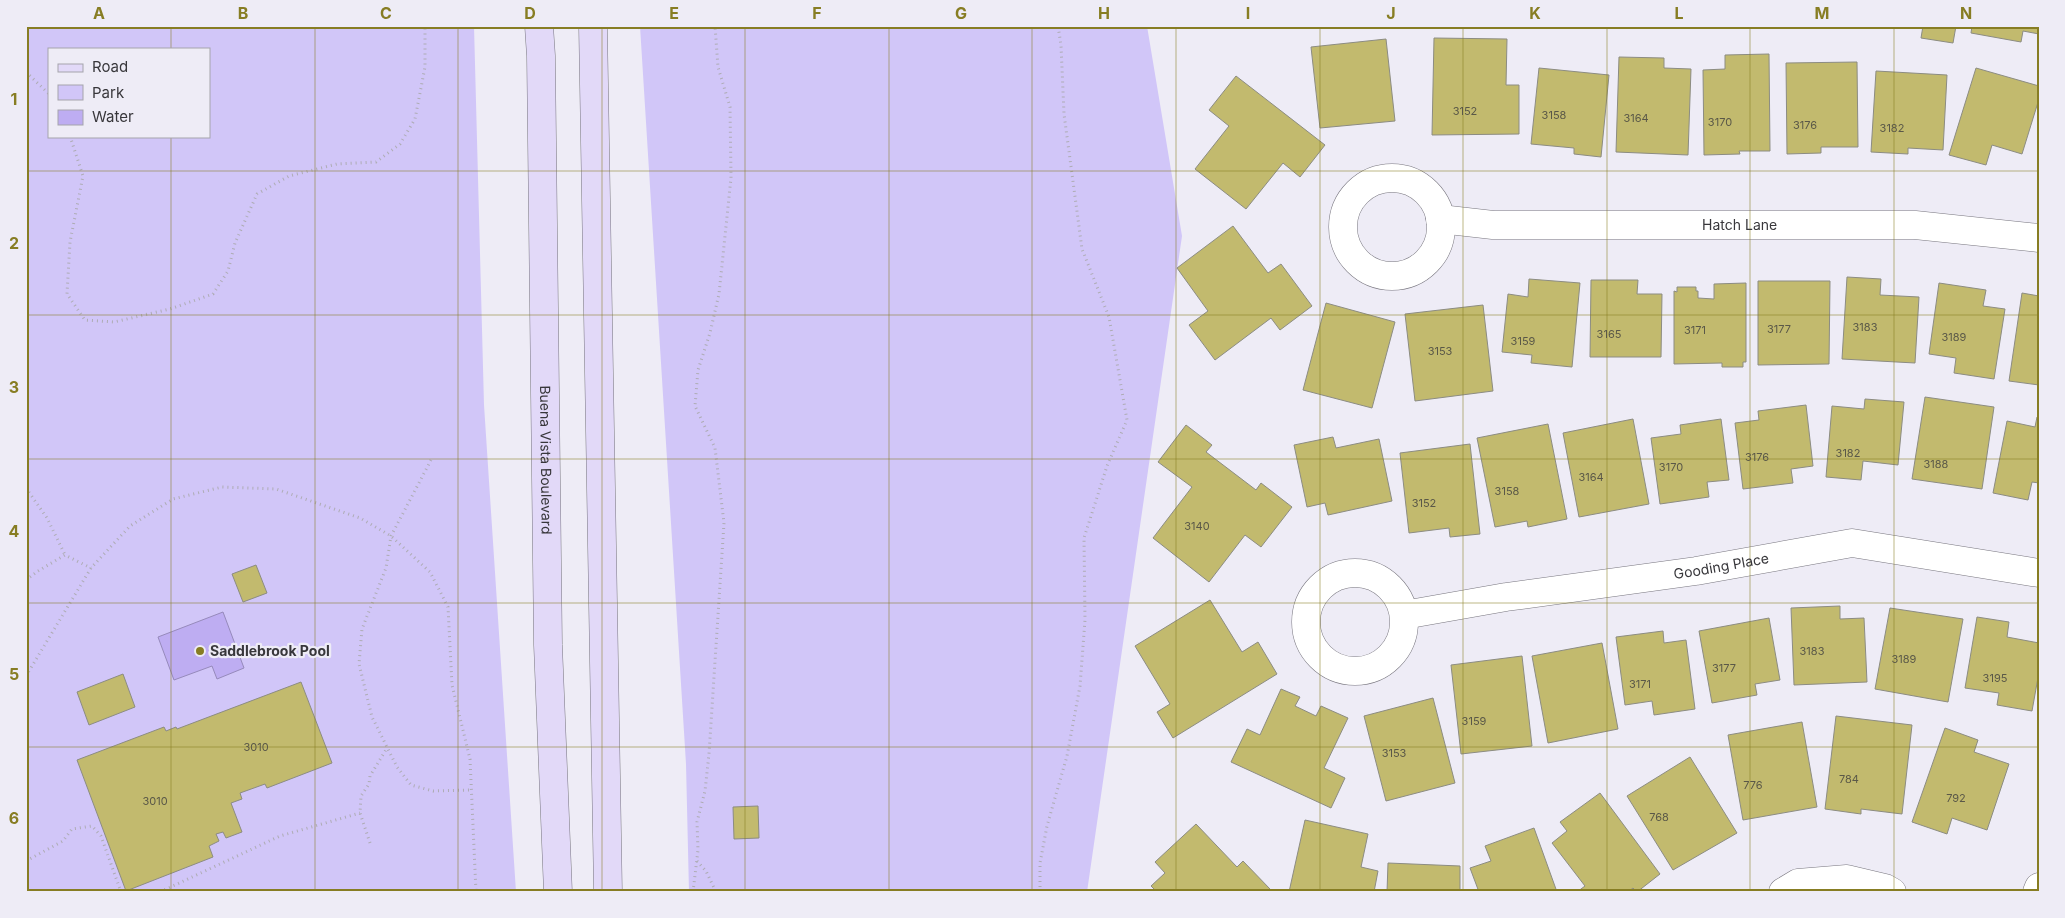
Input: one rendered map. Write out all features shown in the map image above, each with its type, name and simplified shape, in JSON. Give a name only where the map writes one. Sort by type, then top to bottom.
[{"type":"main road","name":"Buena Vista Boulevard","points":[[539,26],[548,645],[558,892]]},
{"type":"main road","points":[[593,26],[608,892]]},
{"type":"street","name":"Hatch Lane","points":[[1440,219],[1494,225],[1915,224],[2039,238]]},
{"type":"street","name":"Gooding Place","points":[[1404,616],[1506,597],[1696,571],[1852,543],[2039,573]]},
{"type":"street","points":[[1783,892],[1798,884],[1847,879],[1885,888],[1892,892]]},
{"type":"street","points":[[2037,892],[2039,887]]},
{"type":"path","points":[[71,138],[83,176],[70,242],[67,294],[85,320],[114,322],[170,309],[213,294],[228,271],[235,243],[257,194],[288,176],[337,164],[376,162],[400,144],[415,119],[425,67],[425,26]]},
{"type":"path","points":[[693,892],[697,822],[705,791],[709,754],[724,523],[715,448],[694,406],[698,370],[710,333],[719,294],[731,178],[730,107],[718,67],[715,26]]},
{"type":"path","points":[[1040,892],[1040,863],[1047,826],[1067,756],[1080,686],[1085,620],[1084,538],[1107,466],[1127,420],[1109,318],[1082,250],[1064,114],[1061,45],[1058,26]]},
{"type":"path","points":[[26,72],[48,93]]},
{"type":"path","points":[[431,460],[391,536],[386,568],[362,629],[359,664],[372,717],[397,767],[411,784],[432,791],[471,790]]},
{"type":"path","points":[[26,676],[92,568],[130,526],[173,499],[222,487],[276,489],[360,518],[391,536],[430,572],[448,607],[452,685],[470,759],[476,892]]},
{"type":"path","points":[[26,488],[47,518],[65,555],[92,568]]},
{"type":"path","points":[[26,580],[38,570],[65,555]]},
{"type":"path","points":[[370,843],[360,813],[361,796],[387,747]]},
{"type":"path","points":[[160,892],[280,836],[360,813]]},
{"type":"path","points":[[26,860],[63,841],[72,829],[92,826],[101,836],[121,892]]},
{"type":"path","points":[[696,861],[706,870],[716,892]]},
{"type":"green space","points":[[26,26],[474,26],[484,405],[516,892],[26,892]]},
{"type":"green space","points":[[640,26],[1147,26],[1182,236],[1087,892],[689,892],[686,764]]},
{"type":"water","name":"Saddlebrook Pool","points":[[223,612],[244,668],[217,679],[212,666],[174,680],[158,637]]},
{"type":"building","points":[[1923,26],[1956,26],[1953,43],[1921,38]]},
{"type":"building","points":[[1972,26],[2039,26],[2039,34],[2023,31],[2021,42],[1971,33]]},
{"type":"building","points":[[1434,38],[1507,39],[1506,85],[1519,85],[1519,134],[1432,135]]},
{"type":"building","points":[[1386,39],[1395,121],[1320,128],[1311,47]]},
{"type":"building","points":[[1769,54],[1770,151],[1739,151],[1740,154],[1704,155],[1703,70],[1725,69],[1725,55]]},
{"type":"building","points":[[1619,57],[1664,58],[1664,68],[1691,69],[1688,155],[1616,152]]},
{"type":"building","points":[[1857,62],[1858,147],[1821,147],[1821,153],[1787,154],[1786,63]]},
{"type":"building","points":[[1539,68],[1609,75],[1601,157],[1574,154],[1574,148],[1531,144]]},
{"type":"building","points":[[1976,68],[2039,86],[2039,99],[2022,154],[1992,145],[1986,165],[1949,155]]},
{"type":"building","points":[[1876,71],[1947,75],[1943,150],[1908,148],[1908,154],[1871,152]]},
{"type":"building","points":[[1236,76],[1325,145],[1300,177],[1283,163],[1246,209],[1195,169],[1229,126],[1209,110]]},
{"type":"building","points":[[1233,226],[1268,273],[1281,264],[1312,306],[1280,330],[1271,318],[1215,360],[1189,325],[1208,311],[1177,268]]},
{"type":"building","points":[[1847,277],[1881,279],[1880,295],[1919,297],[1915,363],[1842,359]]},
{"type":"building","points":[[1529,279],[1580,283],[1572,367],[1531,363],[1532,355],[1502,352],[1508,294],[1528,297]]},
{"type":"building","points":[[1591,280],[1638,280],[1637,294],[1662,294],[1661,357],[1590,357]]},
{"type":"building","points":[[1758,281],[1830,281],[1829,364],[1758,365]]},
{"type":"building","points":[[1746,283],[1746,362],[1743,362],[1743,367],[1722,367],[1722,363],[1674,364],[1674,291],[1677,292],[1677,287],[1696,287],[1698,298],[1714,299],[1714,284]]},
{"type":"building","points":[[1939,283],[1986,290],[1983,306],[2005,309],[1994,379],[1954,373],[1956,358],[1929,354]]},
{"type":"building","points":[[2022,293],[2039,296],[2039,385],[2009,381]]},
{"type":"building","points":[[1326,303],[1395,322],[1372,408],[1303,390]]},
{"type":"building","points":[[1483,305],[1493,391],[1415,401],[1405,314]]},
{"type":"building","points":[[1925,397],[1994,407],[1982,489],[1912,479]]},
{"type":"building","points":[[1865,399],[1904,402],[1898,465],[1863,461],[1861,480],[1826,477],[1832,406],[1864,409]]},
{"type":"building","points":[[1806,405],[1813,466],[1791,469],[1793,483],[1743,489],[1735,423],[1759,420],[1758,411]]},
{"type":"building","points":[[2037,417],[2039,417],[2039,483],[2032,482],[2028,500],[1993,493],[2007,421],[2035,427]]},
{"type":"building","points":[[1633,419],[1649,504],[1579,517],[1563,433]]},
{"type":"building","points":[[1721,419],[1729,480],[1707,482],[1709,497],[1660,504],[1651,438],[1681,434],[1680,425]]},
{"type":"building","points":[[1548,424],[1567,519],[1528,527],[1527,521],[1495,527],[1477,438]]},
{"type":"building","points":[[1186,425],[1212,445],[1206,452],[1256,490],[1261,483],[1292,507],[1261,547],[1245,535],[1209,582],[1153,538],[1192,487],[1158,462]]},
{"type":"building","points":[[1333,437],[1336,448],[1379,439],[1392,501],[1328,515],[1325,503],[1307,507],[1294,445]]},
{"type":"building","points":[[1470,444],[1480,534],[1450,537],[1449,528],[1409,533],[1400,453]]},
{"type":"building","points":[[256,565],[267,593],[243,602],[232,574]]},
{"type":"building","points":[[1210,600],[1242,652],[1258,642],[1277,674],[1173,738],[1157,712],[1170,704],[1135,646]]},
{"type":"building","points":[[1840,606],[1840,619],[1864,618],[1867,682],[1794,685],[1791,608]]},
{"type":"building","points":[[1890,608],[1963,619],[1948,702],[1875,689]]},
{"type":"building","points":[[1977,617],[2009,622],[2007,637],[2039,643],[2039,672],[2032,711],[1997,705],[1999,693],[1965,688]]},
{"type":"building","points":[[1769,618],[1780,680],[1755,684],[1757,695],[1712,703],[1699,631]]},
{"type":"building","points":[[1663,631],[1664,643],[1686,640],[1695,709],[1654,715],[1652,701],[1625,705],[1616,637]]},
{"type":"building","points":[[1602,643],[1618,729],[1548,743],[1532,656]]},
{"type":"building","points":[[1522,656],[1532,746],[1461,754],[1451,665]]},
{"type":"building","points":[[123,674],[135,707],[89,725],[77,692]]},
{"type":"building","points":[[301,682],[332,763],[267,788],[265,784],[240,793],[242,799],[231,803],[242,832],[226,838],[223,832],[216,834],[219,841],[209,846],[213,857],[126,891],[77,760],[164,727],[166,731],[176,727],[177,729]]},
{"type":"building","points":[[1281,689],[1300,697],[1295,706],[1316,716],[1321,706],[1348,718],[1324,768],[1345,778],[1331,808],[1231,762],[1247,729],[1260,735]]},
{"type":"building","points":[[1433,698],[1455,783],[1386,801],[1364,716]]},
{"type":"building","points":[[1836,716],[1912,725],[1902,814],[1861,809],[1861,814],[1825,809]]},
{"type":"building","points":[[1802,722],[1817,807],[1743,820],[1728,735]]},
{"type":"building","points":[[1945,728],[1978,740],[1974,752],[2009,764],[1987,830],[1952,818],[1947,834],[1912,822]]},
{"type":"building","points":[[1690,757],[1737,833],[1673,870],[1627,796]]},
{"type":"building","points":[[1600,793],[1660,874],[1637,892],[1633,888],[1628,892],[1577,892],[1585,886],[1552,843],[1567,831],[1560,822]]},
{"type":"building","points":[[758,806],[759,838],[734,839],[733,807]]},
{"type":"building","points":[[1305,820],[1368,834],[1361,867],[1378,871],[1374,892],[1289,892]]},
{"type":"building","points":[[1196,824],[1237,867],[1243,861],[1270,889],[1268,892],[1157,892],[1151,886],[1165,873],[1155,862]]},
{"type":"building","points":[[1534,828],[1557,892],[1479,892],[1470,868],[1491,861],[1485,846]]},
{"type":"building","points":[[1388,863],[1460,866],[1460,892],[1387,892]]},
{"type":"place","name":"Saddlebrook Pool","points":[[200,651]]}]
